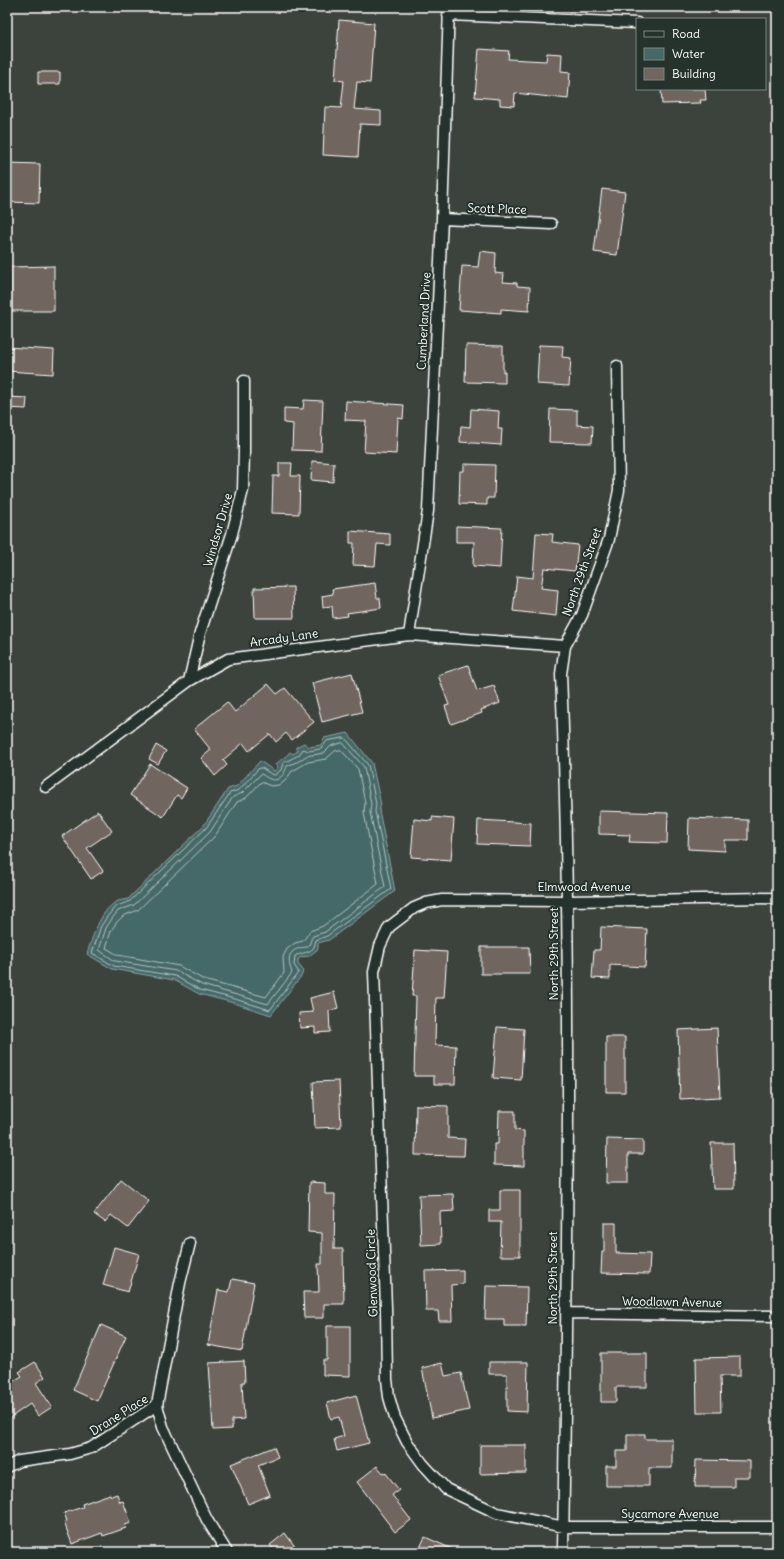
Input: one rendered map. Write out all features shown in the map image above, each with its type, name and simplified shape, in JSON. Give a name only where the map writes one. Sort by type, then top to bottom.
[{"type":"street","points":[[448,11],[636,24]]},
{"type":"street","name":"Cumberland Drive","points":[[409,635],[428,512],[442,219],[448,11]]},
{"type":"street","name":"Scott Place","points":[[442,219],[551,224]]},
{"type":"street","name":"North 29th Street","points":[[563,1552],[566,1313],[567,901],[561,674],[565,646],[582,615],[609,539],[619,490],[617,366]]},
{"type":"street","name":"Windsor Drive","points":[[189,681],[200,633],[232,534],[242,490],[244,452],[244,381]]},
{"type":"street","name":"Arcady Lane","points":[[46,787],[189,681],[228,659],[409,635],[565,646]]},
{"type":"street","name":"Elmwood Avenue","points":[[396,921],[414,908],[426,903],[442,900],[567,901],[777,898]]},
{"type":"street","name":"Glenwood Circle","points":[[396,921],[389,927],[380,946],[374,972],[386,1308],[386,1379],[389,1397],[395,1418],[407,1442],[423,1464],[446,1489],[498,1514],[564,1527]]},
{"type":"street","points":[[157,1405],[180,1283],[190,1243]]},
{"type":"street","name":"Woodlawn Avenue","points":[[566,1313],[777,1316]]},
{"type":"street","name":"Drane Place","points":[[7,1466],[19,1461],[70,1454],[91,1448],[157,1405],[163,1426],[207,1520],[227,1552]]},
{"type":"street","name":"Sycamore Avenue","points":[[564,1527],[777,1527]]},
{"type":"water","points":[[348,733],[372,763],[381,805],[379,810],[395,891],[329,940],[318,943],[318,949],[309,956],[298,959],[298,964],[303,970],[302,975],[271,1015],[199,994],[174,980],[112,969],[87,954],[97,925],[110,906],[120,900],[128,899],[204,825],[228,789],[237,786],[260,761],[274,771],[278,767],[275,765],[290,752],[293,754],[298,751],[296,747],[304,743],[309,747],[321,745],[324,738]]},
{"type":"building","points":[[339,20],[374,23],[370,83],[357,82],[354,109],[381,111],[381,125],[360,124],[358,157],[323,155],[325,107],[341,108],[344,81],[335,80]]},
{"type":"building","points":[[479,49],[509,51],[508,59],[546,61],[547,53],[562,54],[561,71],[570,72],[568,99],[515,93],[514,106],[500,105],[500,99],[475,97]]},
{"type":"building","points":[[38,72],[60,72],[60,84],[38,84]]},
{"type":"building","points":[[661,90],[705,90],[706,100],[700,100],[701,103],[662,104]]},
{"type":"building","points":[[7,163],[40,164],[39,203],[7,202]]},
{"type":"building","points":[[602,189],[625,192],[617,255],[594,252]]},
{"type":"building","points":[[480,251],[496,253],[495,273],[504,274],[503,282],[517,283],[517,286],[530,287],[529,311],[501,309],[501,313],[459,310],[462,266],[478,267]]},
{"type":"building","points":[[54,266],[54,311],[10,311],[10,267]]},
{"type":"building","points":[[466,345],[503,346],[503,372],[505,372],[505,383],[465,382]]},
{"type":"building","points":[[539,345],[563,346],[562,357],[571,358],[569,386],[537,384]]},
{"type":"building","points":[[7,347],[54,350],[53,374],[7,371]]},
{"type":"building","points":[[7,397],[27,398],[26,409],[7,408]]},
{"type":"building","points":[[304,400],[323,401],[321,451],[292,450],[293,424],[284,423],[284,408],[303,409]]},
{"type":"building","points":[[346,401],[404,405],[403,419],[398,418],[396,454],[364,452],[366,421],[345,420]]},
{"type":"building","points":[[471,409],[499,411],[498,429],[502,429],[501,445],[460,442],[461,426],[470,427]]},
{"type":"building","points":[[550,409],[577,410],[577,425],[593,426],[592,443],[549,442]]},
{"type":"building","points":[[312,461],[334,463],[333,482],[311,480]]},
{"type":"building","points":[[279,463],[292,463],[291,476],[300,476],[299,514],[272,513],[273,476],[279,476]]},
{"type":"building","points":[[464,464],[495,465],[494,498],[487,498],[487,505],[459,504],[460,471],[464,471]]},
{"type":"building","points":[[456,526],[502,528],[500,568],[473,566],[474,542],[456,542]]},
{"type":"building","points":[[350,531],[390,534],[390,545],[377,544],[375,566],[353,565],[354,543],[350,543]]},
{"type":"building","points":[[536,533],[553,534],[552,542],[578,545],[575,571],[544,568],[541,588],[558,590],[556,616],[513,611],[517,576],[533,578]]},
{"type":"building","points":[[375,583],[377,598],[380,598],[381,608],[347,613],[348,616],[333,618],[332,606],[323,607],[322,596],[333,594],[332,589]]},
{"type":"building","points":[[293,587],[294,618],[255,618],[254,588]]},
{"type":"building","points":[[468,665],[477,691],[494,686],[500,703],[481,710],[482,713],[451,724],[445,706],[449,705],[438,675]]},
{"type":"building","points":[[352,673],[362,712],[322,722],[312,683]]},
{"type":"building","points":[[268,684],[277,694],[285,688],[314,722],[292,740],[286,733],[276,742],[270,734],[249,751],[243,743],[223,760],[227,765],[215,776],[201,758],[211,750],[194,729],[227,702],[235,712]]},
{"type":"building","points":[[156,745],[166,751],[158,764],[149,759]]},
{"type":"building","points":[[150,764],[187,788],[181,798],[177,795],[163,817],[130,795]]},
{"type":"building","points":[[98,811],[112,831],[87,848],[103,871],[91,879],[62,836]]},
{"type":"building","points":[[599,811],[668,813],[667,843],[629,842],[630,835],[599,834]]},
{"type":"building","points":[[432,817],[454,819],[451,860],[411,857],[414,819],[432,821]]},
{"type":"building","points":[[689,818],[748,820],[748,840],[725,840],[725,851],[688,849]]},
{"type":"building","points":[[478,820],[531,823],[530,846],[477,844]]},
{"type":"building","points":[[601,927],[647,929],[645,967],[610,965],[610,979],[592,978],[594,950],[600,950]]},
{"type":"building","points":[[481,947],[529,947],[530,974],[481,974]]},
{"type":"building","points":[[415,950],[447,952],[444,998],[436,998],[435,1045],[456,1046],[455,1084],[434,1084],[434,1076],[414,1076],[416,996],[412,996]]},
{"type":"building","points":[[334,992],[338,1008],[329,1011],[330,1032],[315,1033],[315,1027],[300,1028],[299,1013],[313,1012],[310,998]]},
{"type":"building","points":[[497,1027],[524,1029],[521,1080],[493,1078]]},
{"type":"building","points":[[717,1028],[720,1097],[680,1099],[678,1030]]},
{"type":"building","points":[[606,1037],[625,1037],[625,1092],[606,1092]]},
{"type":"building","points":[[339,1081],[341,1127],[315,1128],[313,1082]]},
{"type":"building","points":[[416,1105],[448,1106],[448,1138],[465,1139],[464,1156],[415,1155]]},
{"type":"building","points":[[499,1111],[515,1111],[515,1130],[524,1131],[524,1166],[494,1165],[494,1144],[498,1144]]},
{"type":"building","points":[[607,1139],[643,1140],[643,1154],[628,1154],[628,1183],[606,1183]]},
{"type":"building","points":[[711,1143],[733,1143],[734,1189],[713,1189]]},
{"type":"building","points":[[121,1179],[149,1201],[128,1228],[111,1215],[105,1222],[94,1214]]},
{"type":"building","points":[[309,1182],[325,1183],[325,1194],[335,1194],[334,1249],[343,1249],[344,1304],[324,1304],[324,1318],[304,1318],[303,1292],[319,1292],[318,1264],[322,1264],[322,1233],[308,1232]]},
{"type":"building","points":[[500,1190],[520,1190],[520,1256],[500,1256],[501,1222],[489,1222],[489,1210],[500,1210]]},
{"type":"building","points":[[453,1194],[454,1211],[440,1212],[441,1244],[421,1245],[419,1195]]},
{"type":"building","points":[[604,1223],[616,1223],[616,1253],[650,1254],[649,1274],[601,1273],[602,1252],[604,1252]]},
{"type":"building","points":[[114,1247],[139,1254],[128,1292],[103,1285]]},
{"type":"building","points":[[463,1270],[463,1284],[451,1285],[452,1321],[439,1321],[438,1311],[426,1311],[425,1271]]},
{"type":"building","points":[[232,1279],[254,1283],[242,1351],[208,1345],[218,1290],[229,1292]]},
{"type":"building","points":[[486,1286],[527,1287],[526,1326],[504,1326],[504,1319],[485,1319]]},
{"type":"building","points":[[101,1325],[126,1336],[97,1401],[73,1390]]},
{"type":"building","points":[[327,1326],[350,1326],[350,1376],[323,1375],[323,1360],[327,1360]]},
{"type":"building","points":[[601,1353],[647,1353],[647,1387],[616,1387],[616,1402],[601,1402]]},
{"type":"building","points":[[740,1357],[740,1376],[720,1376],[721,1412],[697,1412],[696,1358]]},
{"type":"building","points":[[244,1361],[245,1382],[242,1382],[244,1419],[232,1420],[232,1429],[213,1430],[209,1363]]},
{"type":"building","points":[[35,1362],[45,1377],[36,1383],[52,1407],[38,1416],[30,1404],[7,1420],[7,1385],[22,1376],[19,1372]]},
{"type":"building","points":[[489,1362],[528,1362],[527,1412],[507,1411],[507,1374],[489,1374]]},
{"type":"building","points":[[442,1363],[445,1376],[461,1373],[469,1410],[432,1418],[422,1368]]},
{"type":"building","points":[[356,1395],[369,1443],[337,1451],[334,1439],[344,1436],[339,1417],[331,1419],[327,1403]]},
{"type":"building","points":[[627,1434],[645,1434],[645,1439],[672,1439],[672,1468],[649,1468],[649,1486],[606,1486],[606,1466],[616,1466],[616,1451],[627,1451]]},
{"type":"building","points":[[480,1445],[526,1445],[526,1473],[480,1474]]},
{"type":"building","points":[[274,1447],[278,1457],[258,1465],[270,1495],[248,1504],[231,1464]]},
{"type":"building","points":[[696,1460],[750,1461],[750,1477],[734,1477],[734,1487],[695,1487]]},
{"type":"building","points":[[377,1466],[383,1473],[385,1472],[399,1490],[392,1495],[411,1520],[395,1532],[357,1482]]},
{"type":"building","points":[[110,1494],[111,1496],[117,1494],[120,1502],[123,1501],[131,1523],[125,1525],[126,1528],[103,1536],[102,1533],[72,1544],[64,1522],[67,1521],[64,1513],[83,1507],[82,1504]]},
{"type":"building","points":[[285,1533],[299,1552],[276,1552],[270,1545]]},
{"type":"building","points":[[425,1537],[459,1552],[418,1552]]}]
